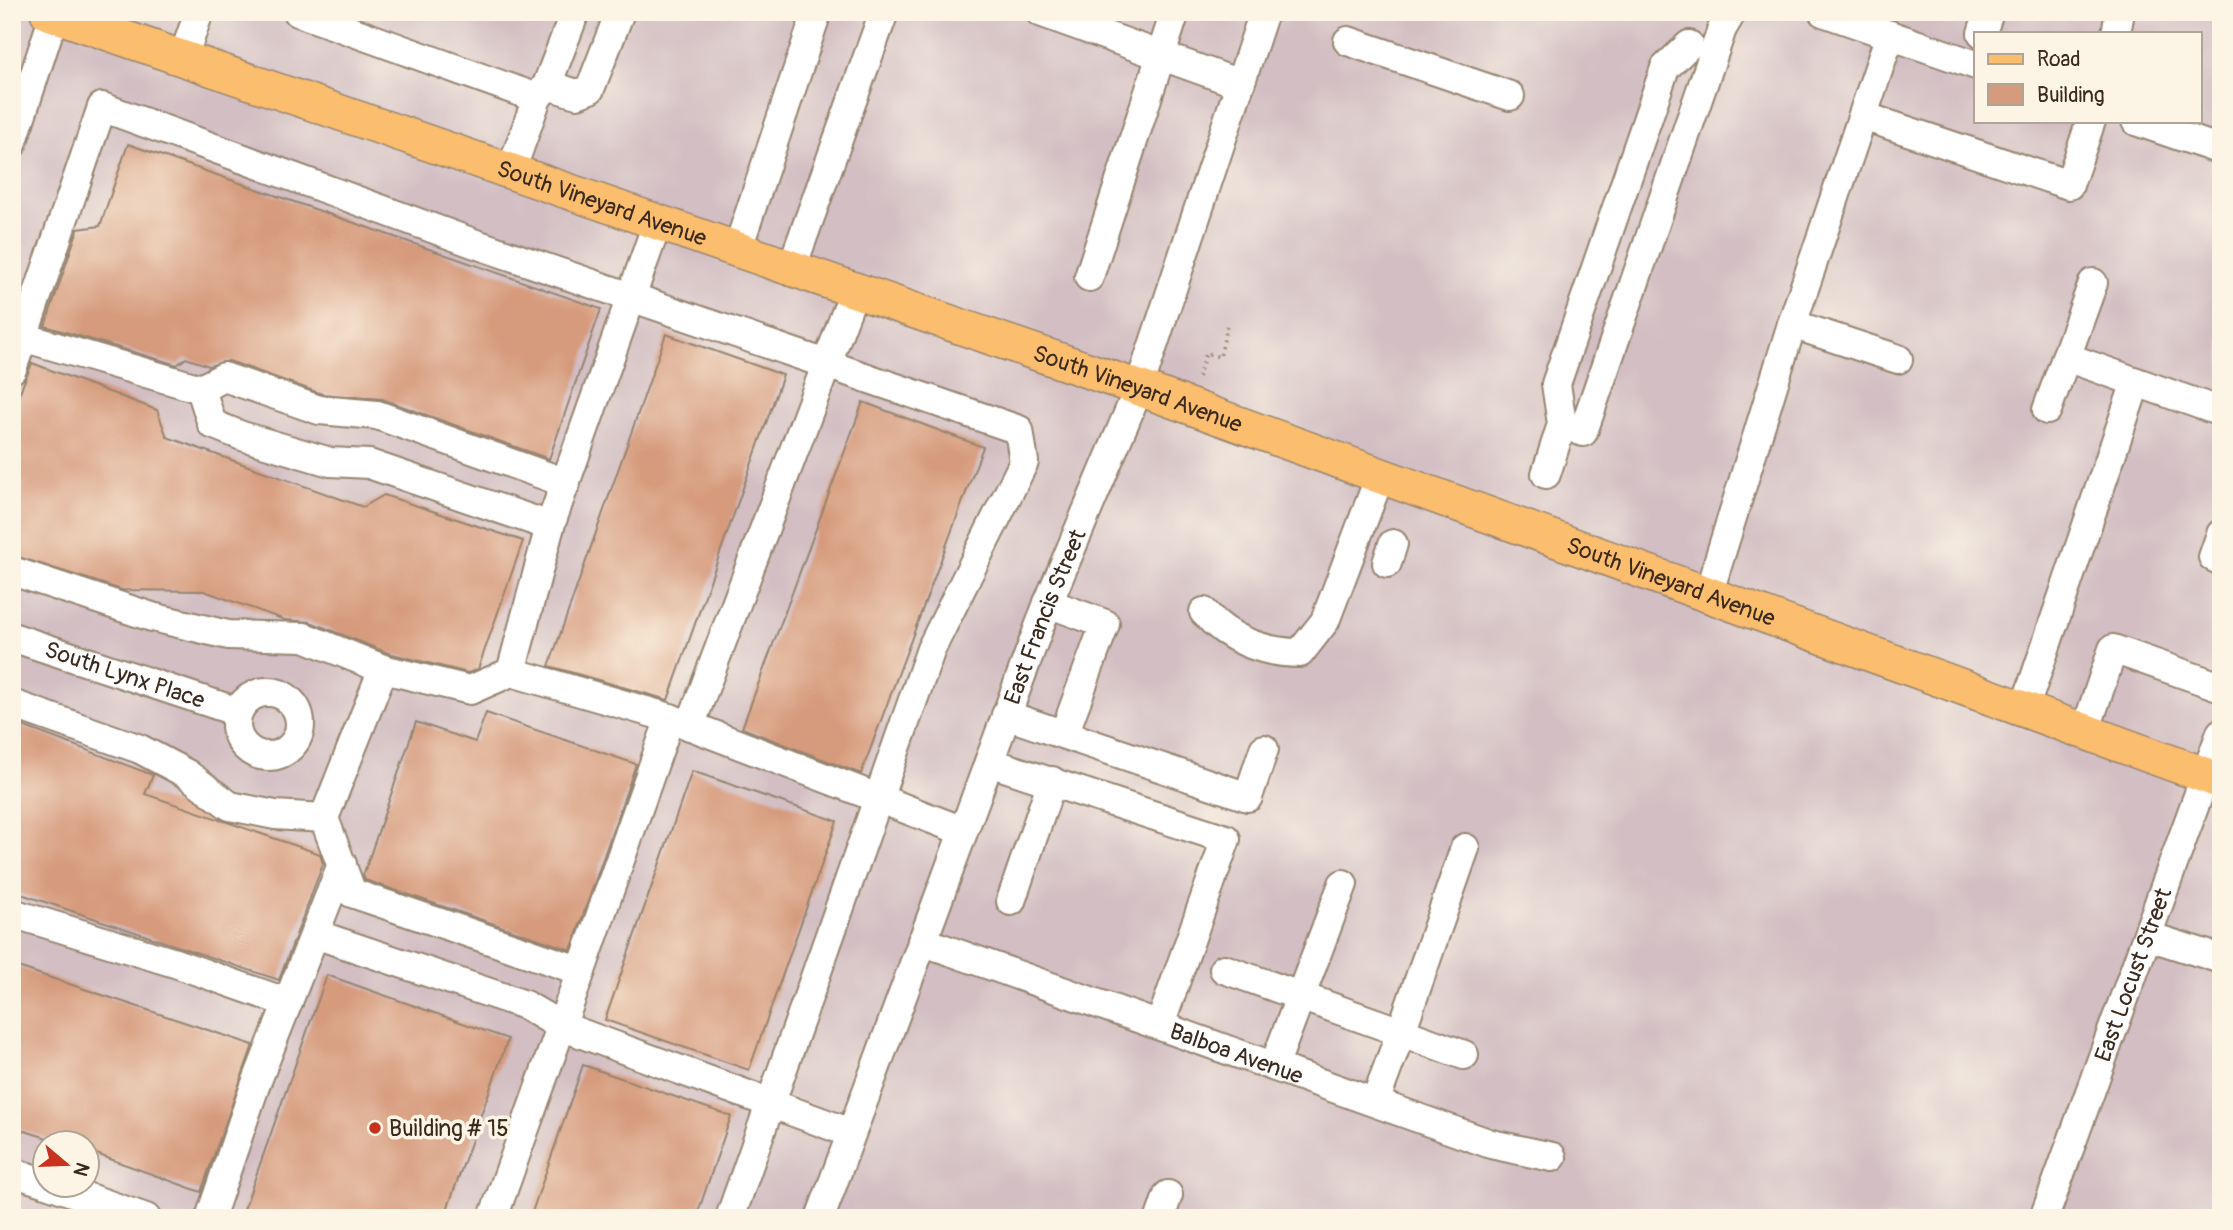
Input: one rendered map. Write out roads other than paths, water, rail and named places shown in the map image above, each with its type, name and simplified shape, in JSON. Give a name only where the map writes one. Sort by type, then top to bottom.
[{"type":"main road","name":"South Vineyard Avenue","points":[[52,13],[1139,388],[2213,779]]},
{"type":"street","points":[[183,58],[199,12]]},
{"type":"street","points":[[298,12],[542,92],[577,94],[590,89],[620,12]]},
{"type":"street","points":[[511,171],[575,12]]},
{"type":"street","points":[[738,248],[817,12]]},
{"type":"street","points":[[792,267],[884,12]]},
{"type":"street","points":[[1040,12],[1240,84]]},
{"type":"street","points":[[1089,277],[1175,12]]},
{"type":"street","name":"East Francis Street","points":[[820,1218],[1048,603],[1139,388],[1264,12]]},
{"type":"street","points":[[1562,424],[1583,432],[1717,41],[1732,12]]},
{"type":"street","points":[[1982,32],[1989,12]]},
{"type":"street","points":[[2116,32],[2120,12]]},
{"type":"street","points":[[12,144],[52,13]]},
{"type":"street","points":[[1833,14],[1890,35],[1974,60]]},
{"type":"street","points":[[1708,595],[1792,324],[1890,35]]},
{"type":"street","points":[[1348,41],[1510,96]]},
{"type":"street","points":[[1546,474],[1562,424],[1556,384],[1665,68],[1689,45]]},
{"type":"street","points":[[12,369],[17,336],[103,107],[473,243],[632,295],[1020,430],[1024,462],[932,649],[730,1218]]},
{"type":"street","points":[[1863,117],[2069,185],[2091,122]]},
{"type":"street","points":[[2139,122],[2221,150]]},
{"type":"street","points":[[511,672],[550,526],[658,221]]},
{"type":"street","points":[[2047,410],[2093,283]]},
{"type":"street","points":[[1590,285],[1628,299]]},
{"type":"street","points":[[493,1218],[581,971],[828,363],[855,289]]},
{"type":"street","points":[[1792,324],[1898,359]]},
{"type":"street","points":[[17,336],[201,389],[224,377],[319,410],[377,415],[566,483]]},
{"type":"street","points":[[2066,357],[2221,412]]},
{"type":"street","points":[[2024,710],[2136,382]]},
{"type":"street","points":[[201,389],[212,424],[242,436],[330,462],[369,464],[550,526]]},
{"type":"street","points":[[1204,612],[1226,632],[1244,642],[1281,653],[1300,653],[1325,621],[1380,476]]},
{"type":"street","points":[[2221,534],[2213,557],[2221,561]]},
{"type":"street","points":[[12,570],[152,617],[228,635],[304,638],[383,669],[470,690],[511,672],[680,722],[963,831]]},
{"type":"street","points":[[1048,603],[1105,624],[1064,734]]},
{"type":"street","name":"South Lynx Place","points":[[12,637],[238,712]]},
{"type":"street","points":[[2085,732],[2113,649],[2221,687]]},
{"type":"street","points":[[383,669],[324,818],[352,893],[581,971]]},
{"type":"street","points":[[12,704],[140,749],[187,774],[230,806],[275,816],[324,818]]},
{"type":"street","points":[[1006,715],[1248,797],[1264,749]]},
{"type":"street","name":"East Locust Street","points":[[2045,1218],[2148,936],[2213,779],[2221,733]]},
{"type":"street","points":[[989,762],[1226,839],[1160,1026]]},
{"type":"street","points":[[1011,901],[1052,781]]},
{"type":"street","points":[[1375,1102],[1465,848]]},
{"type":"street","points":[[210,1218],[342,864]]},
{"type":"street","points":[[1275,1066],[1343,884]]},
{"type":"street","points":[[12,914],[175,963],[288,1003]]},
{"type":"street","points":[[315,934],[525,1004],[561,1026],[851,1133]]},
{"type":"street","points":[[2148,936],[2221,960]]},
{"type":"street","name":"Balboa Avenue","points":[[922,941],[1491,1144],[1552,1157]]},
{"type":"street","points":[[1224,969],[1464,1055]]},
{"type":"street","points":[[12,1172],[32,1179]]},
{"type":"street","points":[[88,1198],[146,1218]]},
{"type":"place","name":"Building # 15","points":[[375,1128]]}]
